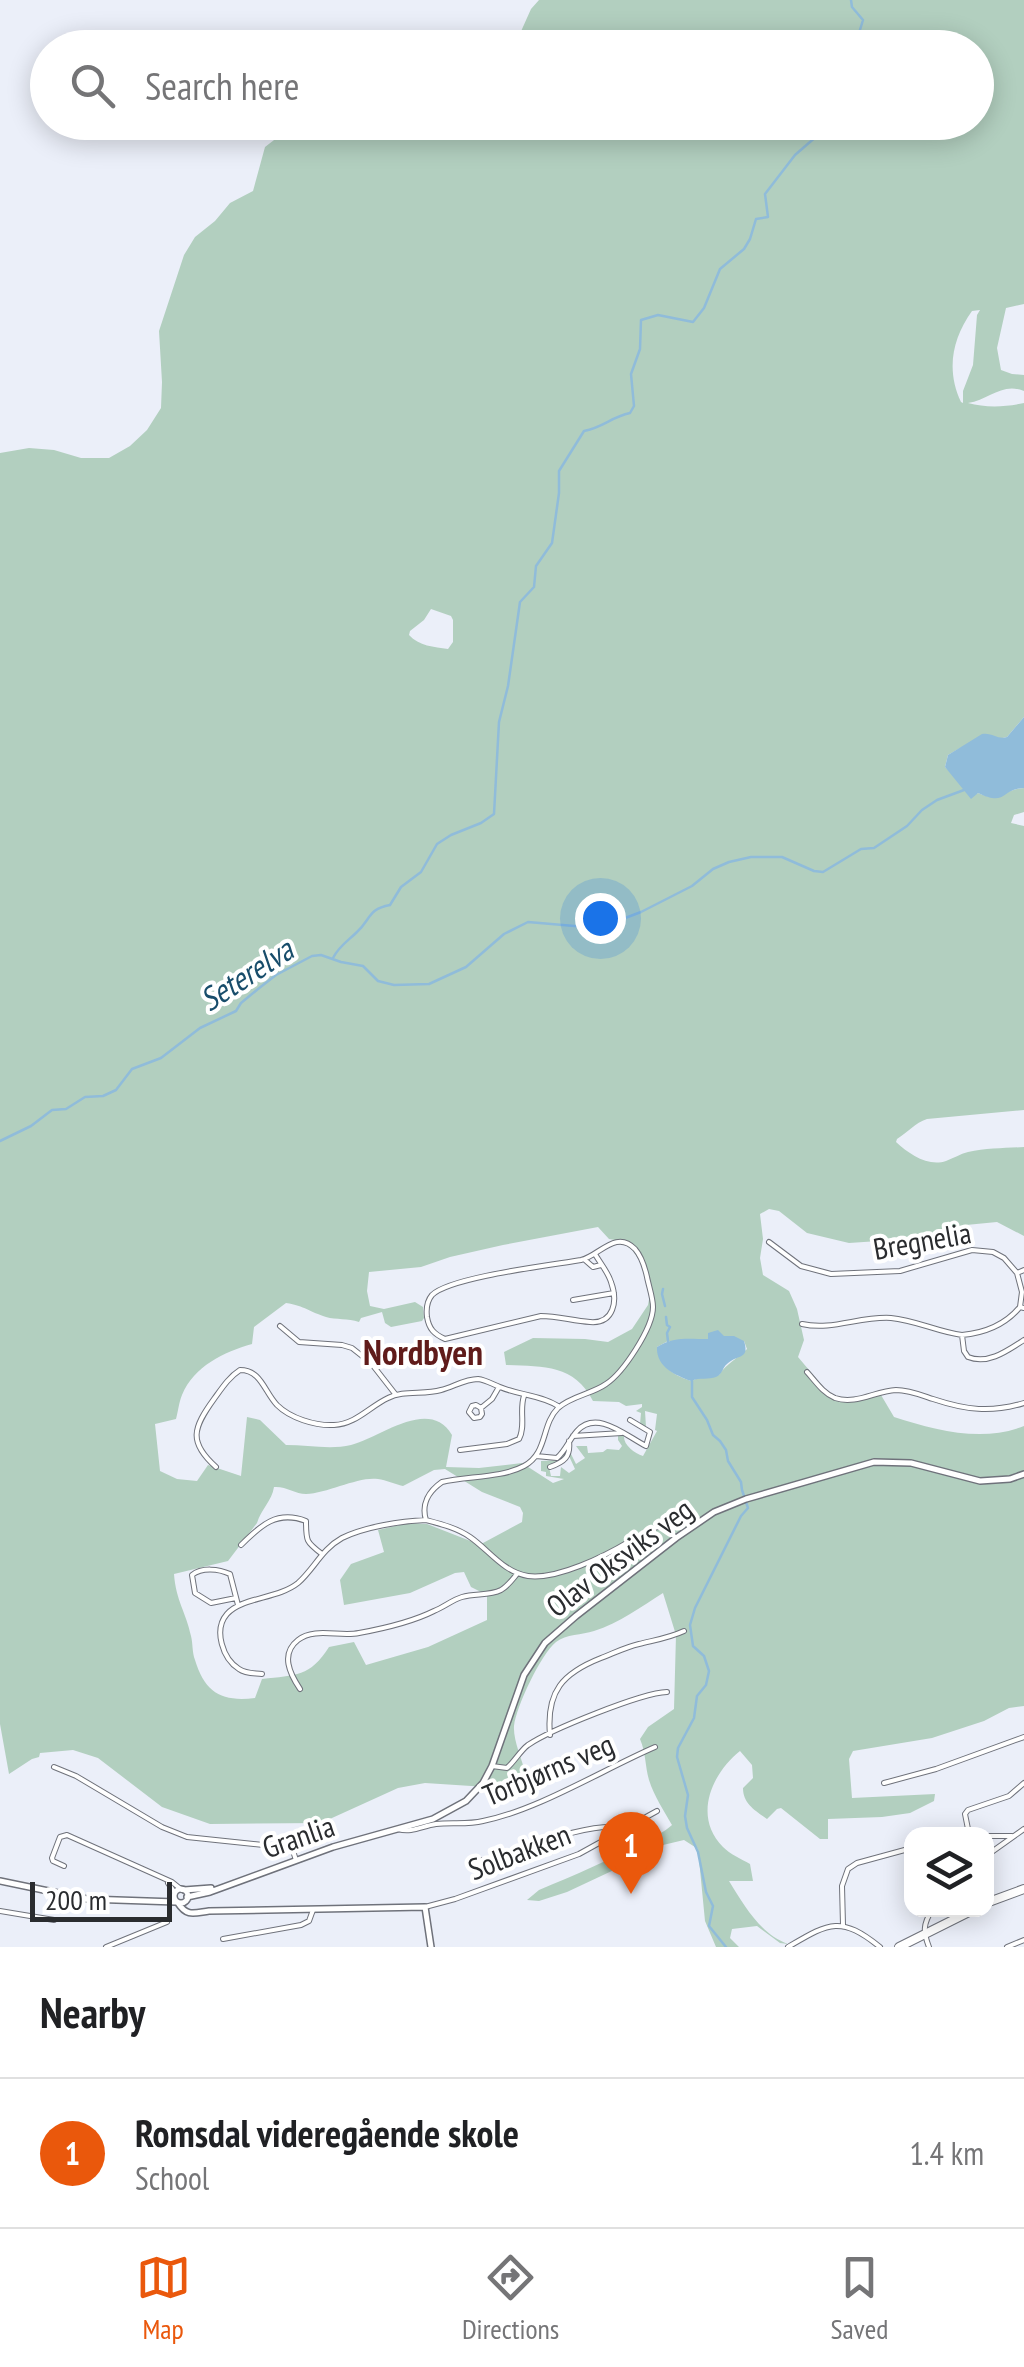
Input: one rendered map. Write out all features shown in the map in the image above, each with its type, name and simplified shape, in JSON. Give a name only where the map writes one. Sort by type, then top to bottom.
[{"type":"main road","points":[[994,1900],[1024,1890]]},
{"type":"main road","points":[[898,1947],[959,1917]]},
{"type":"street","points":[[426,1520],[426,1500],[442,1482],[518,1469],[536,1456],[549,1422],[560,1407],[602,1387],[618,1374],[646,1332],[653,1312],[636,1250],[619,1242],[608,1244],[584,1259],[504,1272],[433,1294],[427,1305],[428,1322],[432,1332],[444,1340],[542,1316],[593,1323],[608,1318],[615,1302],[609,1276],[595,1254]]},
{"type":"street","name":"Bregnelia","points":[[769,1242],[801,1266],[831,1274],[900,1271],[972,1250],[985,1250],[1004,1258],[1021,1272]]},
{"type":"street","points":[[584,1259],[593,1267],[601,1265]]},
{"type":"street","points":[[802,1324],[831,1326],[890,1318],[962,1335],[978,1333],[1022,1308],[1021,1272]]},
{"type":"street","points":[[574,1300],[614,1293]]},
{"type":"street","points":[[280,1326],[299,1342],[352,1348],[396,1395]]},
{"type":"street","points":[[962,1335],[964,1351],[975,1360],[992,1358],[1024,1340]]},
{"type":"street","points":[[216,1467],[198,1447],[196,1429],[225,1384],[240,1370],[256,1375],[284,1411],[326,1425],[356,1419],[396,1395],[440,1391],[473,1380],[486,1380],[560,1407]]},
{"type":"street","points":[[807,1372],[822,1390],[846,1400],[898,1390],[978,1410],[1024,1403]]},
{"type":"street","points":[[481,1408],[492,1400],[499,1387]]},
{"type":"street","points":[[460,1450],[519,1439],[524,1396]]},
{"type":"street","points":[[536,1456],[557,1458],[583,1425],[591,1422],[608,1425],[646,1446],[650,1432],[630,1420]]},
{"type":"street","points":[[571,1438],[622,1433]]},
{"type":"street","points":[[550,1467],[567,1458],[571,1438]]},
{"type":"street","name":"Olav Oksviks veg","points":[[398,1829],[442,1816],[462,1805],[479,1788],[492,1766],[522,1682],[539,1650],[568,1622],[714,1512],[874,1462],[911,1463],[980,1481],[1024,1474]]},
{"type":"street","points":[[241,1545],[270,1520],[298,1518],[306,1522],[309,1545],[322,1554]]},
{"type":"street","points":[[262,1674],[236,1668],[224,1652],[220,1625],[238,1606],[292,1587],[329,1546],[349,1535],[426,1520],[471,1537],[518,1574],[546,1577],[629,1542],[654,1526],[665,1527],[676,1538]]},
{"type":"street","points":[[236,1598],[212,1603],[195,1594],[194,1573],[207,1570],[230,1574],[236,1598],[238,1606]]},
{"type":"street","points":[[300,1690],[288,1659],[300,1639],[317,1634],[365,1632],[433,1612],[466,1595],[505,1588],[518,1574]]},
{"type":"street","points":[[550,1735],[552,1703],[570,1672],[628,1647],[684,1631]]},
{"type":"street","points":[[492,1766],[507,1768],[525,1747],[550,1735],[651,1694],[667,1692]]},
{"type":"street","points":[[884,1783],[1024,1737]]},
{"type":"street","name":"Torbjørns veg","points":[[398,1829],[408,1832],[493,1819],[655,1747]]},
{"type":"street","points":[[54,1767],[152,1822],[187,1837],[282,1847],[292,1851],[296,1860]]},
{"type":"street","points":[[968,1827],[968,1810],[1009,1796],[1024,1783]]},
{"type":"street","name":"Solbakken","points":[[180,1896],[191,1908],[202,1912],[425,1906],[579,1854],[657,1810]]},
{"type":"street","name":"Solbakken","points":[[482,1860],[574,1832],[625,1828]]},
{"type":"street","name":"Granlia","points":[[0,1881],[87,1900],[150,1900],[214,1888],[398,1829]]},
{"type":"street","points":[[994,1850],[1024,1829]]},
{"type":"street","points":[[64,1866],[52,1858],[60,1836],[67,1835],[177,1884],[180,1896]]},
{"type":"street","points":[[994,1836],[1012,1836]]},
{"type":"street","points":[[843,1925],[842,1886],[848,1869],[904,1850]]},
{"type":"street","points":[[425,1906],[431,1947]]},
{"type":"street","name":"Solbakken","points":[[223,1938],[301,1925],[309,1921],[312,1910]]},
{"type":"street","points":[[0,1911],[54,1920]]},
{"type":"street","points":[[927,1917],[924,1934],[929,1947]]},
{"type":"street","points":[[106,1947],[167,1922]]},
{"type":"street","points":[[788,1947],[822,1929],[843,1925],[880,1947]]},
{"type":"street","points":[[1007,1947],[1024,1940]]},
{"type":"green space","points":[[539,0],[1024,0],[1024,304],[1006,308],[997,348],[1001,370],[1024,375],[1024,391],[1002,390],[968,403],[1024,403],[1024,717],[1007,737],[960,748],[948,755],[945,767],[974,795],[997,797],[1024,788],[1024,812],[1014,815],[1011,823],[1024,826],[1024,1110],[927,1119],[896,1142],[913,1155],[932,1162],[975,1151],[1024,1147],[1024,1236],[997,1222],[908,1239],[849,1243],[807,1233],[779,1211],[769,1209],[760,1214],[760,1258],[763,1275],[789,1291],[797,1309],[804,1340],[798,1357],[831,1396],[850,1401],[881,1395],[894,1417],[959,1433],[992,1434],[1024,1426],[1024,1706],[1009,1708],[984,1721],[932,1738],[853,1751],[849,1759],[852,1798],[935,1794],[934,1801],[910,1813],[828,1819],[828,1839],[820,1839],[781,1808],[767,1819],[755,1810],[745,1798],[743,1788],[753,1778],[752,1765],[740,1751],[730,1760],[709,1796],[709,1823],[723,1847],[750,1864],[753,1881],[729,1881],[741,1900],[761,1926],[788,1944],[780,1943],[757,1926],[732,1929],[730,1938],[739,1947],[716,1947],[705,1921],[698,1849],[684,1840],[663,1845],[642,1861],[567,1892],[539,1901],[527,1900],[539,1890],[618,1855],[672,1825],[651,1786],[640,1739],[648,1727],[674,1709],[676,1635],[663,1593],[612,1624],[564,1637],[550,1648],[530,1681],[516,1717],[515,1737],[525,1772],[516,1789],[425,1783],[398,1788],[321,1823],[210,1824],[162,1807],[98,1758],[73,1750],[40,1753],[9,1774],[0,1724],[0,453],[29,448],[81,458],[109,458],[147,430],[161,408],[159,331],[184,255],[195,237],[230,203],[253,191],[265,147],[274,140],[994,140],[994,30],[522,30]],"holes":[[[980,310],[973,365],[963,391],[963,403],[956,390],[953,355],[972,311]],[[431,609],[453,620],[453,642],[448,649],[422,644],[409,635]],[[598,1227],[609,1239],[621,1241],[633,1251],[645,1269],[648,1305],[632,1329],[608,1342],[533,1338],[504,1352],[506,1365],[567,1374],[577,1380],[593,1401],[642,1404],[636,1411],[641,1413],[640,1424],[646,1427],[645,1411],[657,1414],[657,1431],[643,1456],[630,1448],[624,1435],[618,1435],[622,1446],[619,1450],[588,1453],[587,1446],[576,1446],[585,1458],[576,1464],[570,1452],[575,1469],[569,1473],[561,1467],[560,1476],[551,1476],[549,1467],[563,1460],[568,1447],[559,1460],[541,1461],[541,1471],[546,1476],[564,1479],[553,1483],[522,1463],[446,1467],[452,1435],[431,1419],[404,1423],[351,1445],[327,1447],[286,1445],[260,1420],[247,1417],[241,1476],[208,1465],[197,1481],[177,1479],[160,1471],[155,1424],[176,1419],[182,1395],[194,1376],[221,1356],[252,1344],[254,1327],[286,1303],[326,1317],[359,1322],[382,1312],[385,1323],[391,1327],[422,1321],[423,1307],[415,1302],[384,1309],[370,1306],[369,1272],[421,1267],[503,1245]],[[668,1341],[744,1341],[747,1349],[719,1375],[691,1381],[669,1369],[657,1347]],[[445,1469],[482,1492],[520,1507],[522,1522],[483,1543],[427,1524],[408,1523],[378,1530],[384,1552],[351,1564],[340,1580],[344,1605],[410,1593],[464,1572],[471,1587],[487,1595],[487,1620],[428,1647],[366,1665],[354,1642],[329,1647],[301,1673],[262,1679],[255,1698],[233,1698],[210,1688],[194,1657],[174,1574],[228,1561],[257,1523],[274,1487],[306,1494],[370,1479],[403,1486],[434,1470]]]},
{"type":"water","points":[[1024,717],[1024,788],[999,798],[978,793],[971,799],[945,767],[948,755],[982,734],[1007,737]]},
{"type":"water","points":[[718,1330],[724,1336],[744,1341],[745,1351],[716,1377],[691,1381],[673,1373],[660,1360],[657,1347],[663,1343],[708,1339],[708,1333]]},
{"type":"waterway","points":[[851,0],[863,20],[860,30]]},
{"type":"waterway","points":[[333,958],[374,912],[390,905],[401,887],[421,872],[437,844],[494,814],[499,722],[520,602],[534,587],[536,566],[552,543],[559,471],[584,431],[630,413],[634,406],[631,374],[640,349],[641,320],[658,315],[693,322],[704,308],[720,269],[744,249],[756,219],[768,217],[765,194],[795,155],[812,140]]},
{"type":"waterway","name":"Seterelva","points":[[0,1141],[52,1110],[66,1109],[85,1097],[116,1090],[132,1069],[161,1058],[200,1028],[236,1011],[276,975],[312,956],[363,966],[378,981],[394,985],[429,984],[466,967],[504,934],[528,922],[586,927],[612,923],[692,886],[729,862],[782,857],[823,872],[861,849],[874,848],[937,800],[964,790]]},
{"type":"waterway","points":[[663,1289],[665,1306]]},
{"type":"waterway","points":[[666,1317],[670,1327],[668,1341]]},
{"type":"waterway","points":[[692,1381],[692,1397],[726,1450],[748,1508],[695,1608],[690,1625],[693,1646],[704,1656],[709,1671],[677,1757],[688,1795],[687,1828],[713,1906],[709,1926],[726,1947]]},
{"type":"place","name":"Romsdal videregående skole","points":[[631,1894]]},
{"type":"district","name":"Nordbyen","points":[[423,1352]]}]
